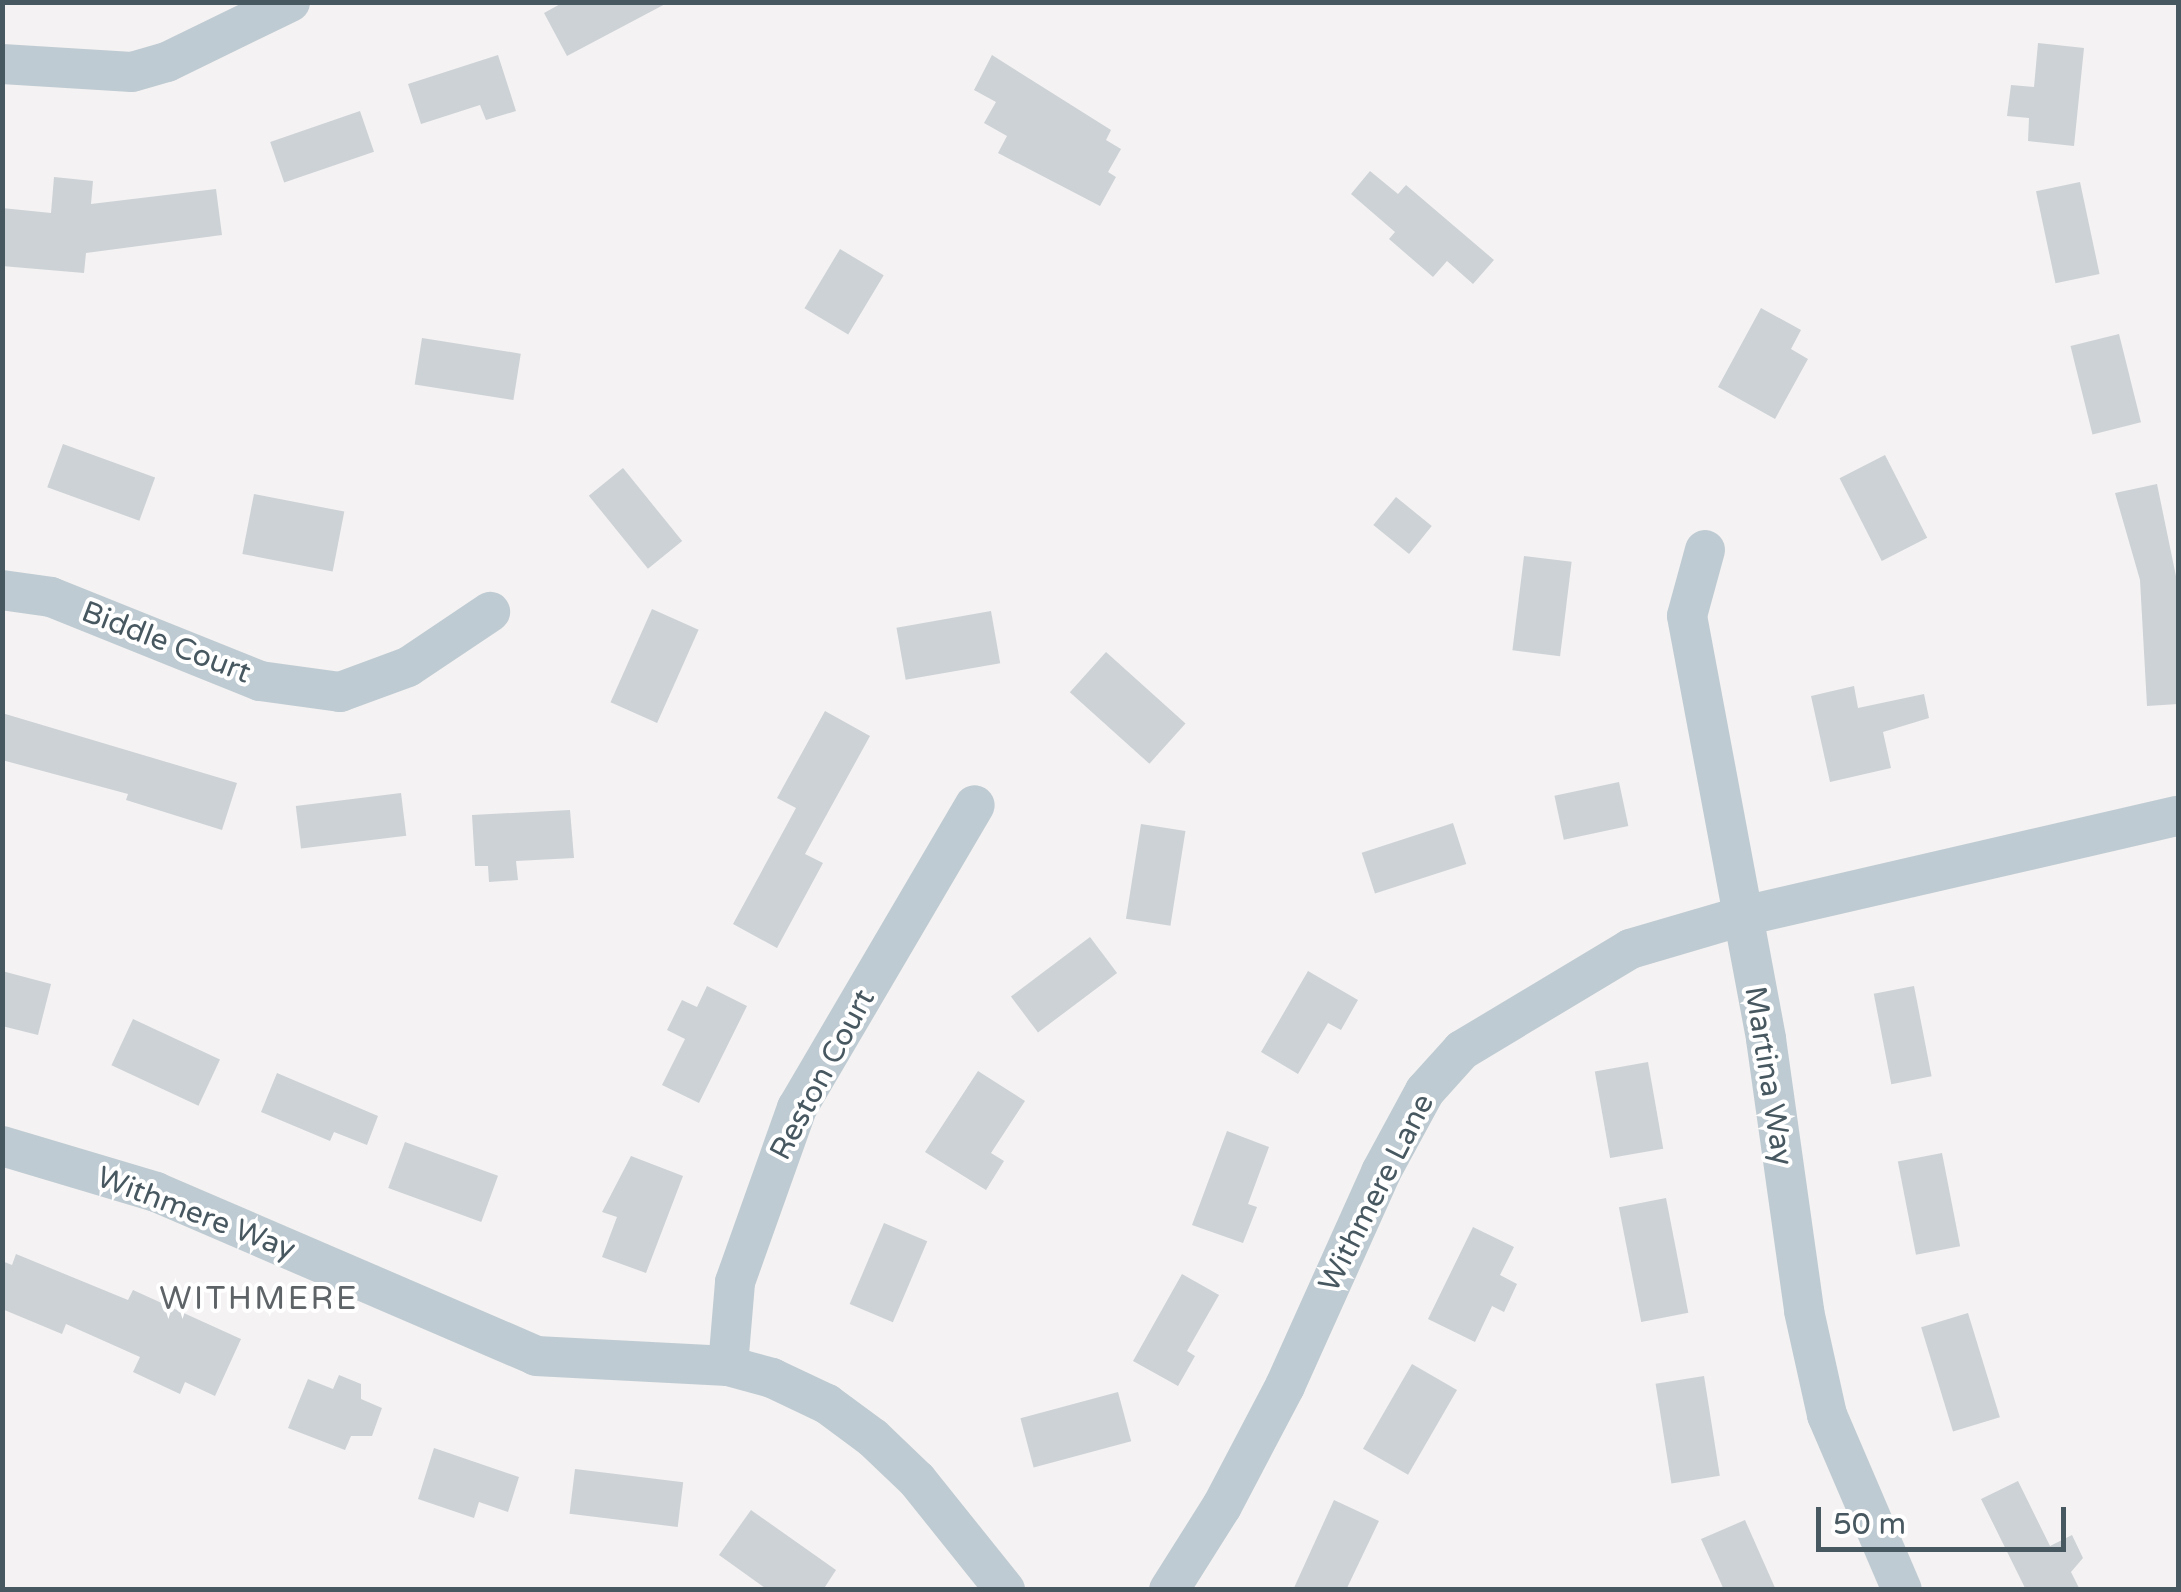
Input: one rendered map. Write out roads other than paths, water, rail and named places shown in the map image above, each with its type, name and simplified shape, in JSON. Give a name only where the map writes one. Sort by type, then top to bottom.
[{"type":"street","points":[[2,64],[132,72],[167,62],[290,2]]},
{"type":"street","name":"Martina Way","points":[[1705,550],[1687,616],[1739,917],[1766,1039],[1804,1311],[1827,1415],[1902,1590]]},
{"type":"street","name":"Biddle Court","points":[[2,590],[50,597],[260,680],[340,692],[408,667],[490,612]]},
{"type":"street","name":"Reston Court","points":[[728,1366],[735,1282],[798,1108],[975,806]]},
{"type":"street","name":"Withmere Lane","points":[[1168,1590],[1286,1386],[1381,1172],[1426,1091],[1462,1050],[1630,949],[1739,917],[2178,816]]},
{"type":"street","name":"Withmere Way","points":[[2,1146],[156,1192],[536,1356],[728,1366],[827,1404],[872,1438],[917,1480],[1005,1590]]},
{"type":"district","name":"WITHMERE","points":[[259,1299]]}]
